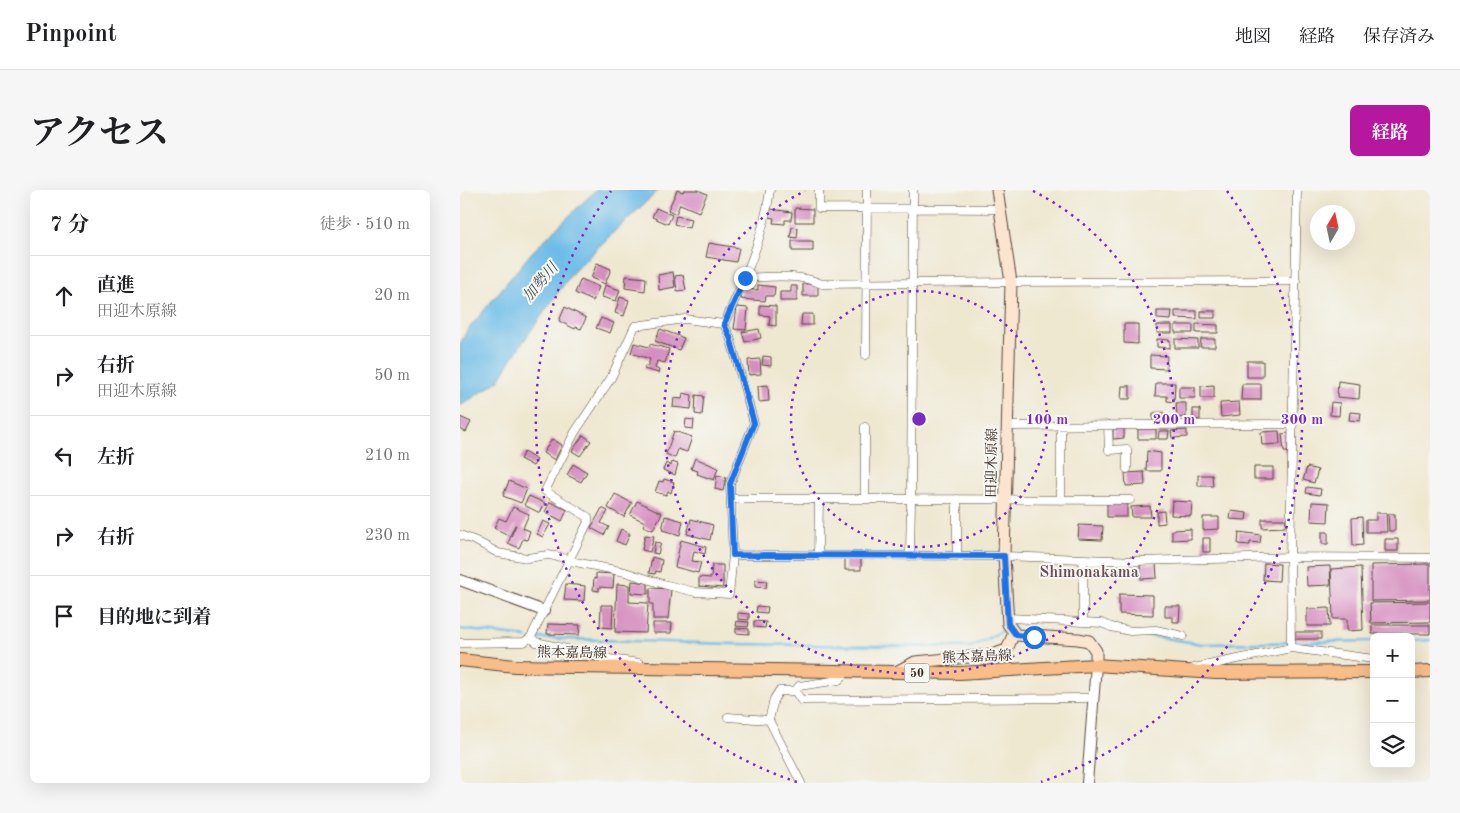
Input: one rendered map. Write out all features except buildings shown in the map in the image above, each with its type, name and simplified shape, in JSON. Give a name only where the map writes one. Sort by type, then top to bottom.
[{"type":"main road","name":"田迎木原線","points":[[998,190],[1011,282],[1004,556],[1010,624]]},
{"type":"main road","points":[[1010,624],[1016,635],[1078,639],[1090,642],[1096,651],[1095,670]]},
{"type":"main road","points":[[896,672],[915,662],[992,655],[1007,650],[1010,624]]},
{"type":"main road","name":"熊本嘉島線","points":[[460,660],[515,666],[959,673],[1095,670],[1183,670],[1216,673],[1370,672]]},
{"type":"main road","points":[[1415,672],[1430,671]]},
{"type":"street","points":[[460,534],[498,553],[528,558],[548,555],[561,557],[570,561],[625,572],[695,592],[729,594],[733,555],[730,484],[754,423],[730,337],[724,324],[745,278],[756,248],[767,211],[770,190]]},
{"type":"street","points":[[820,190],[819,208],[1000,209]]},
{"type":"street","points":[[866,355],[867,190]]},
{"type":"street","points":[[910,556],[913,190]]},
{"type":"street","points":[[1292,648],[1290,557],[1297,190]]},
{"type":"street","points":[[745,278],[800,277],[812,279],[822,284],[1296,281]]},
{"type":"street","points":[[460,643],[524,642],[531,637],[588,522],[588,517],[545,491],[575,432],[611,378],[635,326],[685,319],[724,324]]},
{"type":"street","points":[[1007,426],[1293,424]]},
{"type":"street","points":[[1108,425],[1109,450],[1127,449],[1127,469]]},
{"type":"street","points":[[1061,426],[1061,500]]},
{"type":"street","points":[[865,427],[865,499]]},
{"type":"street","points":[[731,499],[1130,500]]},
{"type":"street","points":[[818,556],[819,499]]},
{"type":"street","points":[[957,500],[957,556]]},
{"type":"street","points":[[733,555],[1004,556],[1137,561],[1290,557],[1430,558]]},
{"type":"street","points":[[1082,622],[1083,559]]},
{"type":"street","points":[[460,580],[544,611]]},
{"type":"street","points":[[1010,624],[1102,623],[1111,628],[1130,631],[1156,630],[1183,636]]},
{"type":"street","points":[[531,637],[536,642],[610,659],[640,663],[657,669]]},
{"type":"street","points":[[1183,670],[1292,648],[1370,658]]},
{"type":"street","points":[[1087,783],[1095,670]]},
{"type":"street","points":[[801,783],[769,720],[774,699],[779,691],[795,691],[800,686],[839,680],[848,671]]},
{"type":"street","points":[[795,691],[801,700],[1086,698]]},
{"type":"street","points":[[728,717],[769,720]]},
{"type":"water","name":"加勢川","points":[[596,190],[659,190],[572,273],[520,346],[498,381],[460,406],[460,344],[467,331],[533,251]]},
{"type":"waterway","points":[[1094,626],[1108,629]]},
{"type":"waterway","points":[[460,629],[526,637]]},
{"type":"waterway","points":[[536,638],[732,644],[971,647],[1006,629]]},
{"type":"waterway","points":[[1138,634],[1202,644],[1370,641]]},
{"type":"waterway","points":[[1415,641],[1430,640]]},
{"type":"district","name":"Shimonakama","points":[[1089,571]]},
{"type":"route","points":[[745,278],[724,324],[730,337],[754,423],[730,484],[733,555],[1004,556],[1008,624],[1016,635],[1034,637]]}]
